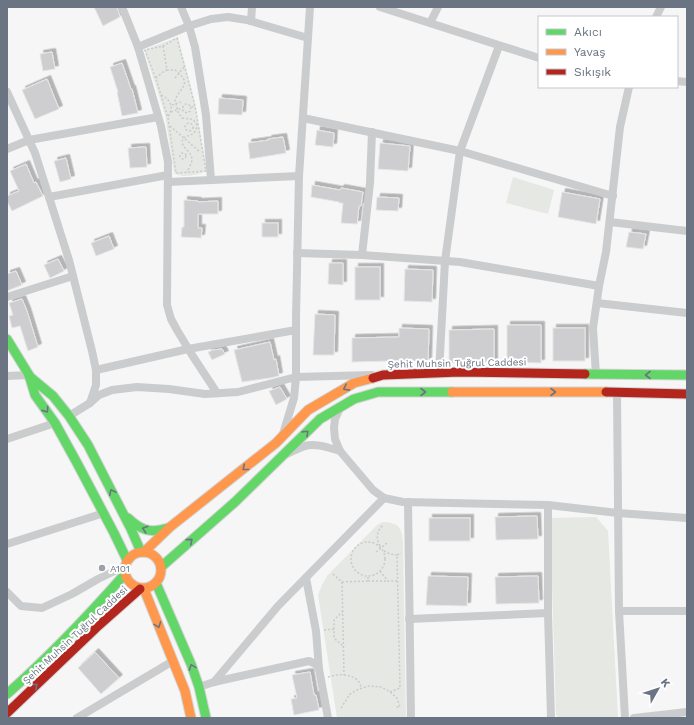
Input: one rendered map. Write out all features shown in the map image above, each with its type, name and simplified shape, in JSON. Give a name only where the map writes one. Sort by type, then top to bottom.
[{"type":"main road","points":[[7,338],[29,375],[35,395],[55,423],[104,513],[126,567],[127,580],[130,584],[142,589],[151,587],[159,580],[161,575],[161,567],[158,559],[143,552],[133,555],[126,567]]},
{"type":"main road","name":"Şehit Muhsin Tuğrul Caddesi","points":[[143,552],[170,527],[282,437],[308,410],[354,384],[383,375],[468,372],[596,375],[687,375]]},
{"type":"main road","points":[[29,375],[53,396],[69,416],[88,445],[143,552]]},
{"type":"main road","points":[[161,567],[235,502],[320,419],[354,399],[378,392],[616,392],[687,394]]},
{"type":"main road","points":[[124,515],[146,531],[159,532],[170,527]]},
{"type":"main road","name":"Şehit Muhsin Tuğrul Caddesi","points":[[7,694],[30,674],[84,620],[126,567]]},
{"type":"main road","points":[[156,583],[191,664],[199,687],[206,718]]},
{"type":"main road","name":"Şehit Muhsin Tuğrul Caddesi","points":[[7,713],[96,628],[142,589]]},
{"type":"main road","points":[[142,589],[185,691],[191,718]]},
{"type":"street","points":[[122,7],[141,49],[161,126],[168,162],[167,305],[171,319],[188,350],[217,393]]},
{"type":"street","points":[[181,7],[196,47],[206,115],[211,180]]},
{"type":"street","points":[[251,21],[252,7]]},
{"type":"street","points":[[282,437],[294,398],[296,377],[299,176],[310,7]]},
{"type":"street","points":[[380,7],[538,58]]},
{"type":"street","points":[[430,23],[438,7]]},
{"type":"street","points":[[656,16],[661,7]]},
{"type":"street","points":[[141,49],[189,26],[211,19],[228,17],[251,21],[308,38]]},
{"type":"street","points":[[439,373],[445,261],[460,151],[499,46]]},
{"type":"street","points":[[596,375],[593,328],[596,303],[606,252],[620,127],[627,88]]},
{"type":"street","points":[[7,92],[35,153],[74,276],[96,370],[96,385],[90,403]]},
{"type":"street","points":[[7,149],[29,140],[158,117]]},
{"type":"street","points":[[303,118],[460,151],[613,196]]},
{"type":"street","points":[[362,255],[370,183],[372,132]]},
{"type":"street","points":[[49,197],[168,178],[211,180],[299,176]]},
{"type":"street","points":[[610,222],[687,231]]},
{"type":"street","points":[[297,252],[460,262],[599,286]]},
{"type":"street","points":[[7,297],[74,276]]},
{"type":"street","points":[[596,303],[687,313]]},
{"type":"street","points":[[96,370],[188,350],[296,330]]},
{"type":"street","points":[[7,376],[29,375]]},
{"type":"street","points":[[69,416],[99,396],[112,390],[137,387],[169,389],[205,394],[238,392],[296,377],[383,375]]},
{"type":"street","points":[[616,392],[619,611],[625,718]]},
{"type":"street","points":[[340,408],[335,418],[334,428],[335,439],[340,451],[373,490],[384,498],[403,502],[548,505],[618,513],[687,518]]},
{"type":"street","points":[[7,439],[55,423]]},
{"type":"street","points":[[283,456],[304,446],[313,445],[340,451]]},
{"type":"street","points":[[214,682],[278,606],[384,498]]},
{"type":"street","points":[[408,502],[411,718]]},
{"type":"street","points":[[548,505],[548,613],[551,718]]},
{"type":"street","points":[[7,544],[104,513]]},
{"type":"street","points":[[7,592],[21,606],[42,608],[72,594],[98,579],[126,567]]},
{"type":"street","points":[[306,578],[316,631],[319,669],[328,718]]},
{"type":"street","points":[[619,611],[687,611]]},
{"type":"street","points":[[409,619],[548,613]]},
{"type":"street","points":[[199,687],[214,682],[309,661],[316,664],[319,669]]},
{"type":"street","points":[[77,718],[88,715],[173,662]]},
{"type":"street","points":[[634,718],[687,712]]},
{"type":"path","points":[[141,49],[163,46],[177,38],[195,106],[206,171],[176,173],[168,118],[171,112],[171,105],[170,101],[161,95]]},
{"type":"path","points":[[163,46],[167,70]]},
{"type":"path","points":[[175,78],[184,67]]},
{"type":"path","points":[[155,78],[167,70],[175,70],[179,73],[184,82],[183,88],[175,100],[182,118],[194,120],[197,127],[196,132],[183,138]]},
{"type":"path","points":[[171,105],[181,102]]},
{"type":"path","points":[[171,112],[182,108],[186,104],[191,107],[195,106]]},
{"type":"path","points":[[182,108],[186,113],[190,111],[191,107]]},
{"type":"path","points":[[193,126],[192,130],[190,131],[185,129],[185,125],[188,123],[197,127]]},
{"type":"path","points":[[169,126],[203,155]]},
{"type":"path","points":[[183,138],[182,144],[192,158],[187,172]]},
{"type":"path","points":[[186,156],[192,158]]},
{"type":"path","points":[[383,525],[379,529],[377,540],[381,548],[390,554],[397,555],[409,551]]},
{"type":"path","points":[[365,542],[376,543],[384,551],[386,557],[385,563],[380,571],[374,575],[368,576],[357,572],[351,557],[353,552],[360,544],[365,542]]},
{"type":"path","points":[[376,552],[387,543]]},
{"type":"path","points":[[390,692],[400,688],[397,555]]},
{"type":"path","points":[[380,571],[388,581]]},
{"type":"path","points":[[333,574],[342,582],[398,581]]},
{"type":"path","points":[[368,576],[368,581]]},
{"type":"path","points":[[342,582],[344,675]]},
{"type":"path","points":[[343,611],[334,620],[334,638],[344,647]]},
{"type":"path","points":[[316,631],[334,629]]},
{"type":"path","points":[[321,678],[339,674],[351,676],[359,682],[362,688]]},
{"type":"path","points":[[341,708],[350,694],[369,686],[381,687],[390,692],[396,698],[400,707],[395,707]]},
{"type":"shaded area","points":[[178,37],[195,102],[207,171],[190,176],[182,176],[174,173],[165,115],[144,50]]},
{"type":"shaded area","points":[[513,177],[554,190],[548,214],[506,203]]},
{"type":"shaded area","points":[[596,517],[608,531],[618,718],[558,718],[556,714],[550,518]]},
{"type":"shaded area","points":[[383,522],[393,523],[396,525],[400,529],[403,541],[406,718],[337,718],[318,595],[327,576],[377,525]]},
{"type":"building","points":[[94,7],[117,7],[120,17],[103,26]]},
{"type":"building","points":[[52,52],[55,69],[43,71],[40,54]]},
{"type":"building","points":[[122,63],[132,89],[138,113],[122,116],[118,92],[110,67]]},
{"type":"building","points":[[47,79],[59,109],[35,119],[22,90]]},
{"type":"building","points":[[219,98],[243,100],[242,115],[218,114]]},
{"type":"building","points":[[317,130],[334,133],[333,147],[315,145]]},
{"type":"building","points":[[283,137],[286,153],[250,159],[248,143]]},
{"type":"building","points":[[380,143],[410,146],[408,171],[378,169]]},
{"type":"building","points":[[146,147],[147,167],[130,168],[128,148]]},
{"type":"building","points":[[66,158],[71,179],[60,182],[54,161]]},
{"type":"building","points":[[26,164],[34,183],[36,182],[43,196],[12,211],[7,201],[7,196],[19,191],[10,171]]},
{"type":"building","points":[[312,185],[363,192],[361,206],[359,206],[357,224],[341,223],[343,203],[311,197]]},
{"type":"building","points":[[562,192],[600,199],[596,224],[558,217]]},
{"type":"building","points":[[377,197],[399,198],[398,211],[376,210]]},
{"type":"building","points":[[184,200],[198,202],[218,201],[218,214],[198,214],[198,228],[202,228],[201,238],[181,237],[182,227],[184,227]]},
{"type":"building","points":[[262,223],[278,223],[278,237],[262,237]]},
{"type":"building","points":[[629,232],[646,234],[643,249],[626,247]]},
{"type":"building","points":[[109,236],[114,249],[96,256],[91,243]]},
{"type":"building","points":[[58,259],[64,271],[50,278],[44,265]]},
{"type":"building","points":[[329,263],[343,263],[343,285],[328,284]]},
{"type":"building","points":[[355,267],[380,267],[380,300],[355,300]]},
{"type":"building","points":[[405,269],[433,270],[432,302],[404,301]]},
{"type":"building","points":[[16,271],[22,285],[7,291],[7,274]]},
{"type":"building","points":[[22,299],[38,347],[28,351],[20,326],[12,328],[9,316],[13,315],[9,303]]},
{"type":"building","points":[[315,314],[335,315],[334,355],[313,355]]},
{"type":"building","points":[[507,325],[541,325],[541,363],[507,362]]},
{"type":"building","points":[[399,328],[429,329],[428,362],[352,362],[352,338],[399,337]]},
{"type":"building","points":[[553,328],[585,328],[585,361],[553,361]]},
{"type":"building","points":[[494,329],[494,362],[449,363],[449,330]]},
{"type":"building","points":[[270,342],[274,360],[276,359],[279,376],[242,382],[234,350]]},
{"type":"building","points":[[222,349],[225,354],[212,360],[208,352]]},
{"type":"building","points":[[280,387],[287,399],[276,405],[269,391]]},
{"type":"building","points":[[537,516],[538,539],[496,540],[495,517]]},
{"type":"building","points":[[429,518],[470,518],[470,541],[429,541]]},
{"type":"building","points":[[428,576],[468,577],[467,606],[426,605]]},
{"type":"building","points":[[538,576],[539,603],[496,604],[495,577]]},
{"type":"building","points":[[95,652],[119,678],[101,694],[78,668]]},
{"type":"building","points":[[310,672],[314,695],[316,695],[319,710],[294,715],[291,699],[297,698],[292,675]]},
{"type":"traffic: fast","points":[[7,339],[29,375],[35,395],[55,423],[77,463],[127,560]]},
{"type":"traffic: fast","points":[[585,374],[687,375]]},
{"type":"traffic: fast","points":[[29,376],[53,396],[69,416],[88,445],[131,529],[141,552]]},
{"type":"traffic: fast","points":[[161,567],[235,502],[320,419],[354,399],[378,392],[452,392]]},
{"type":"traffic: fast","points":[[128,518],[146,530],[156,531],[168,528]]},
{"type":"traffic: fast","points":[[7,694],[68,636],[125,574]]},
{"type":"traffic: fast","points":[[156,583],[191,664],[199,687],[206,718]]},
{"type":"traffic: slow","points":[[144,552],[170,527],[276,443],[308,410],[354,383],[373,378]]},
{"type":"traffic: slow","points":[[452,392],[606,392]]},
{"type":"traffic: slow","points":[[147,552],[156,557],[160,563],[161,570],[160,577],[156,583],[147,588],[139,588],[130,583],[126,577],[125,566],[130,557],[136,553],[147,552]]},
{"type":"traffic: slow","points":[[144,589],[185,691],[191,718]]},
{"type":"traffic: jam","points":[[373,378],[383,375],[460,372],[585,374]]},
{"type":"traffic: jam","points":[[606,392],[687,394]]},
{"type":"traffic: jam","points":[[7,713],[96,628],[140,589]]},
{"type":"place","name":"A101","points":[[102,568]]}]
